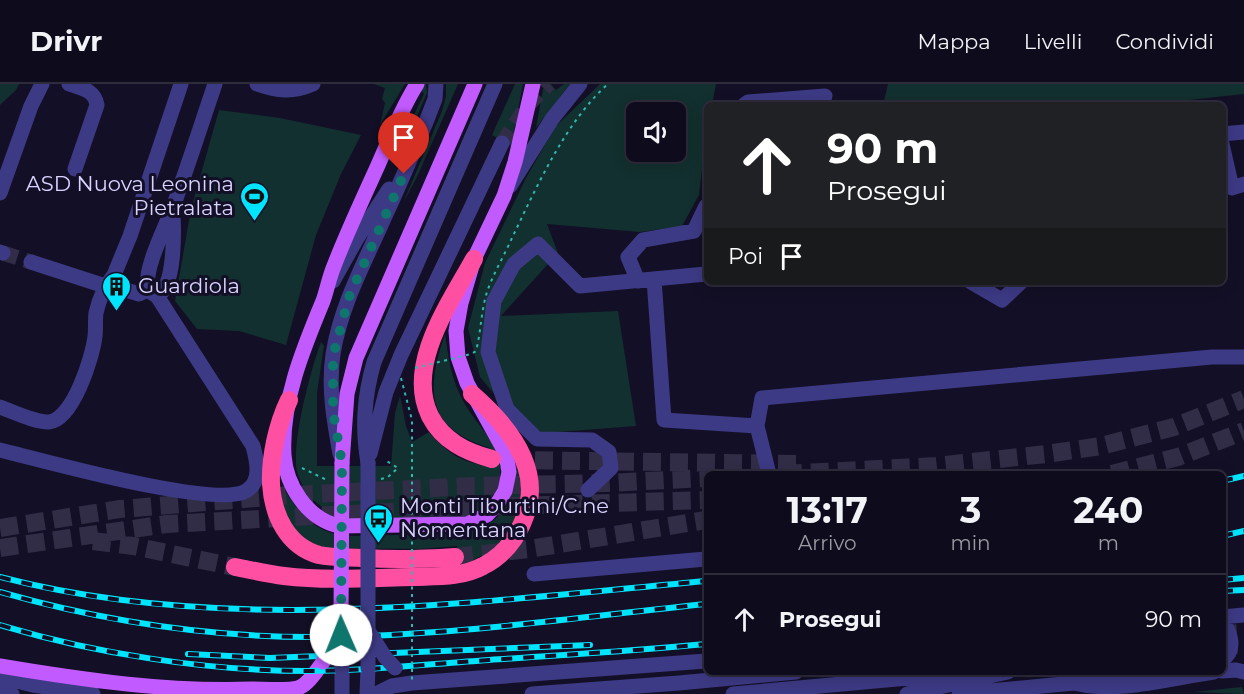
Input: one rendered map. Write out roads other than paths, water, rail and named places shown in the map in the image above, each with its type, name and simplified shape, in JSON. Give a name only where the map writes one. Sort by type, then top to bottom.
[{"type":"highway","points":[[474,259],[431,342],[423,368],[423,391],[429,413],[446,437],[461,448],[492,459]]},
{"type":"highway","points":[[235,567],[285,576],[357,579],[458,574],[477,569],[491,561],[506,548],[522,524],[530,495],[529,474],[526,462],[510,436],[472,393]]},
{"type":"highway","points":[[289,400],[279,425],[271,479],[277,516],[283,528],[294,540],[313,553],[331,556],[403,560],[456,557]]},
{"type":"main road","points":[[0,666],[69,677],[168,687],[305,691],[333,642],[341,617],[342,463],[347,394],[356,358],[476,84]]},
{"type":"main road","points":[[415,87],[334,264],[289,400],[285,465],[295,492],[315,513],[339,526],[458,525],[475,522],[492,510],[505,491],[509,472],[506,454],[472,393],[458,357],[456,340],[459,314],[474,259],[504,196],[522,137],[533,84]]},
{"type":"street","points":[[69,84],[99,92],[75,169]]},
{"type":"street","points":[[0,407],[51,422],[59,419],[66,412],[81,385],[93,351],[96,312],[112,282],[128,243],[181,84]]},
{"type":"street","points":[[31,262],[148,293],[164,292],[169,279],[173,247],[172,207],[215,84]]},
{"type":"street","points":[[256,84],[272,90],[287,91],[313,84]]},
{"type":"street","points":[[342,463],[333,412],[331,380],[337,334],[349,297],[433,105],[436,84]]},
{"type":"street","points":[[367,694],[369,632],[368,463],[364,414],[366,391],[374,362],[495,84]]},
{"type":"street","points":[[504,196],[552,119],[580,84]]},
{"type":"street","points":[[1,185],[7,150],[40,85]]},
{"type":"street","points":[[748,102],[825,96]]},
{"type":"street","points":[[1226,134],[1244,132]]},
{"type":"street","points":[[368,463],[386,392],[401,355],[502,143]]},
{"type":"street","points":[[324,298],[360,234],[412,154]]},
{"type":"street","points":[[1226,162],[1232,188],[1244,184]]},
{"type":"street","points":[[704,210],[694,231],[643,240],[628,257],[646,280],[664,420],[757,426]]},
{"type":"street","points":[[588,490],[611,468],[609,452],[592,440],[537,439],[507,409],[488,352],[495,301],[514,264],[538,244],[580,286],[704,274]]},
{"type":"street","points":[[976,285],[1002,300],[1018,285]]},
{"type":"street","points":[[0,450],[151,485],[212,496],[231,496],[245,492],[255,482],[257,470],[253,446],[148,293]]},
{"type":"street","points":[[768,471],[757,426],[762,398],[1212,357],[1244,357]]},
{"type":"street","points":[[534,574],[704,559]]},
{"type":"street","points":[[341,617],[342,694]]},
{"type":"street","points":[[1226,657],[1229,654],[1231,642],[1229,632],[1233,618]]},
{"type":"street","points":[[369,632],[405,687]]},
{"type":"street","points":[[376,694],[392,686],[405,687],[704,661]]},
{"type":"street","points":[[1226,671],[1243,671]]},
{"type":"street","points":[[532,694],[764,675]]},
{"type":"street","points":[[733,694],[941,675]]},
{"type":"street","points":[[907,694],[994,675]]},
{"type":"street","points":[[959,694],[1058,689],[1074,683],[1123,675]]},
{"type":"street","points":[[1074,683],[1087,687],[1108,688],[1194,675]]},
{"type":"street","points":[[0,677],[33,685],[93,694]]},
{"type":"street","points":[[0,691],[12,694]]},
{"type":"tunnel","points":[[502,143],[527,106],[549,84]]},
{"type":"tunnel","points":[[3,253],[31,262]]},
{"type":"tunnel","points":[[841,471],[936,466],[1101,446],[1174,427],[1244,399]]},
{"type":"tunnel","points":[[1124,471],[1178,457],[1244,431]]},
{"type":"tunnel","points":[[508,460],[802,464]]},
{"type":"tunnel","points":[[0,528],[120,509],[293,495],[704,478]]},
{"type":"tunnel","points":[[0,548],[167,524],[480,507],[704,500]]},
{"type":"tunnel","points":[[455,557],[529,549],[704,520]]},
{"type":"tunnel","points":[[93,541],[133,546],[235,567]]},
{"type":"tunnel","points":[[1226,633],[1244,631]]},
{"type":"tunnel","points":[[1226,648],[1244,646]]},
{"type":"railway","points":[[1226,480],[1244,476]]},
{"type":"railway","points":[[1226,535],[1244,531]]},
{"type":"railway","points":[[0,577],[86,595],[173,605],[262,610],[442,605],[704,581]]},
{"type":"railway","points":[[1226,580],[1244,578]]},
{"type":"railway","points":[[1226,591],[1244,590]]},
{"type":"railway","points":[[0,592],[119,620],[200,631],[281,637],[419,633],[704,604]]},
{"type":"railway","points":[[0,625],[75,644],[152,659],[270,670],[376,669],[704,644]]},
{"type":"railway","points":[[188,654],[270,658],[590,645]]},
{"type":"place","name":"ASD Nuova Leonina Pietralata","points":[[255,222]]},
{"type":"place","name":"Guardiola","points":[[117,312]]},
{"type":"place","name":"Monti Tiburtini/C.ne Nomentana","points":[[379,544]]}]
